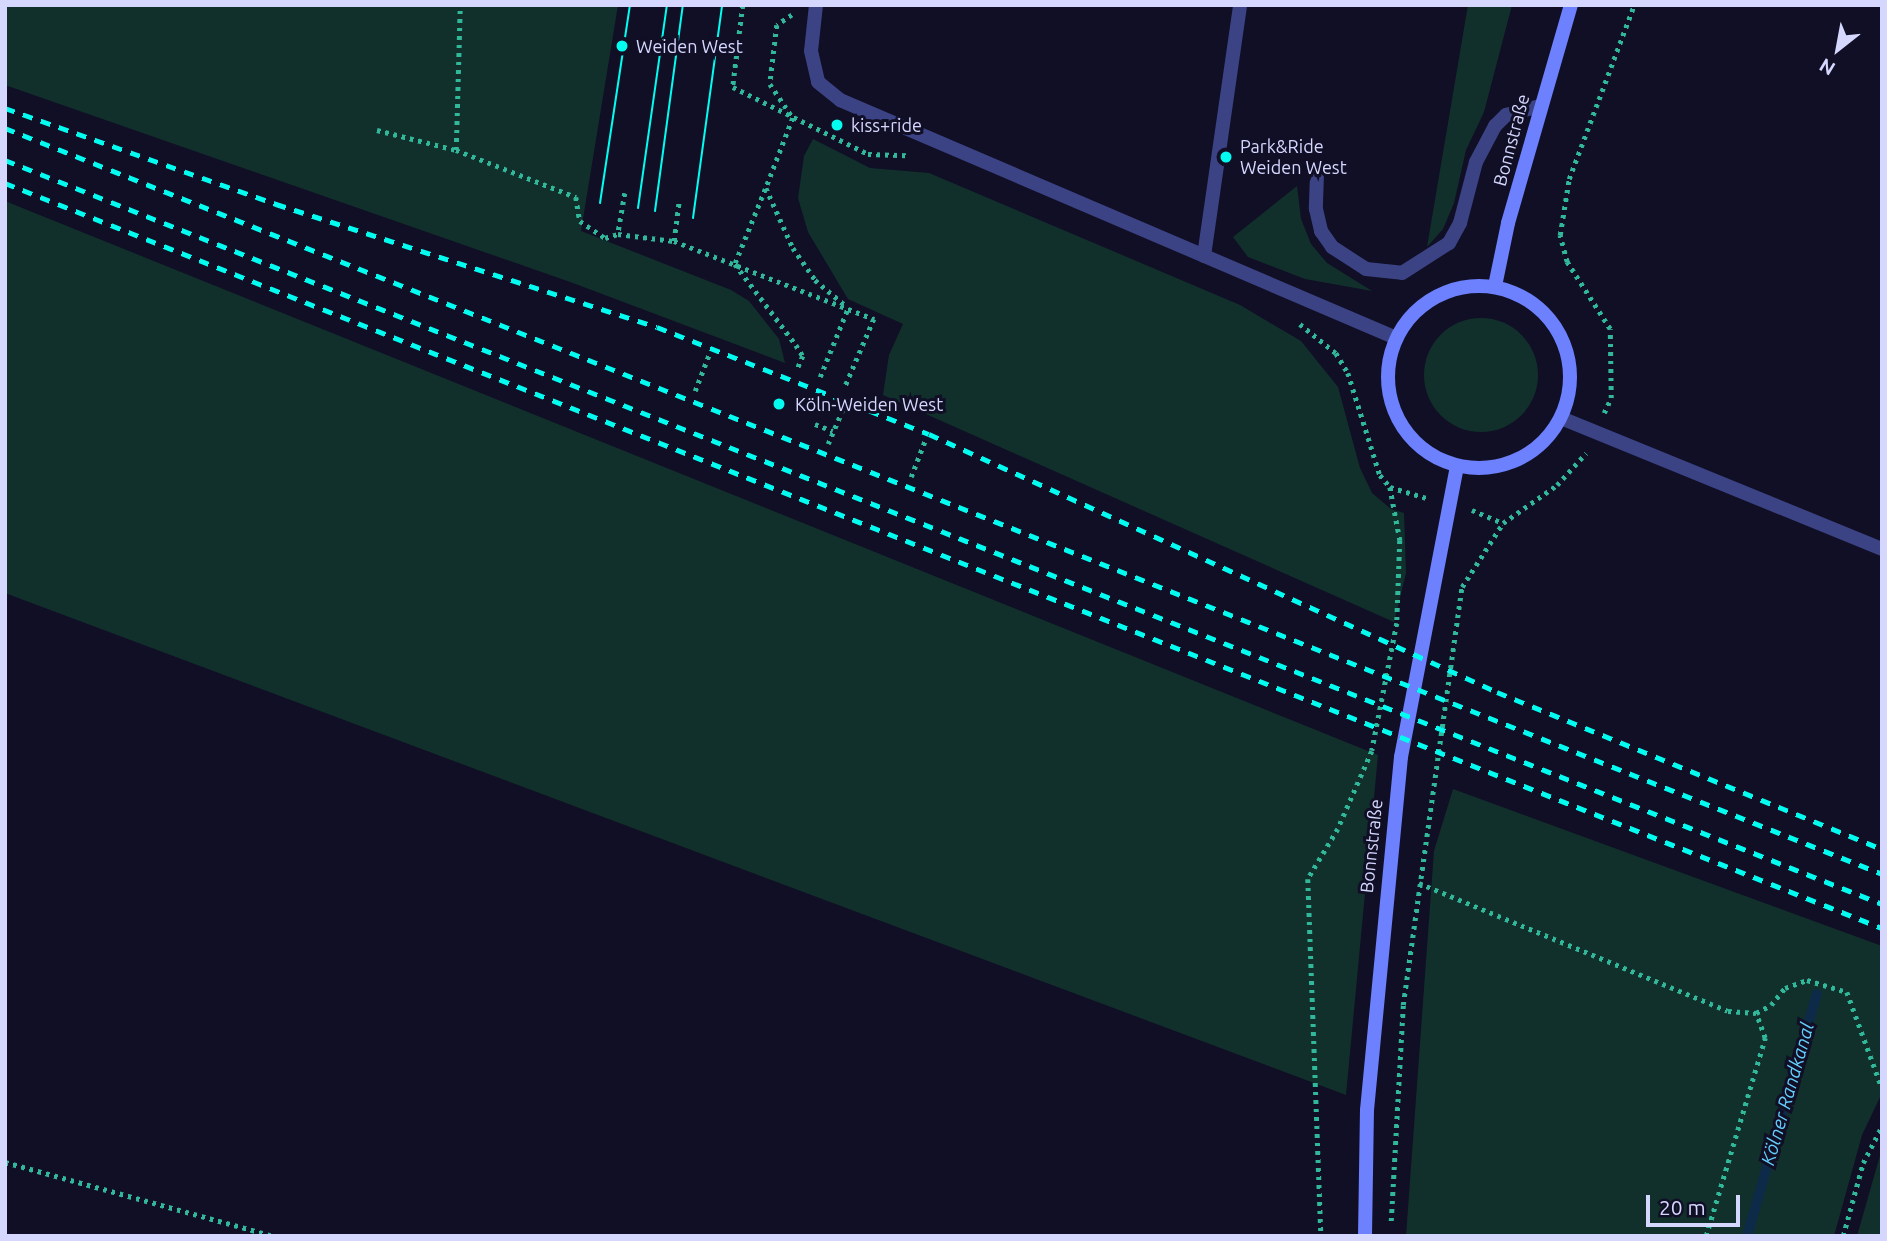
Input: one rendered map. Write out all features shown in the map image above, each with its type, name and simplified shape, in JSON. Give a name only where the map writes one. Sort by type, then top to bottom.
[{"type":"main road","name":"Bonnstraße","points":[[1495,286],[1539,106],[1570,5]]},
{"type":"main road","points":[[1464,286],[1495,286],[1532,302],[1563,339],[1570,361],[1570,390],[1561,418],[1543,443],[1518,460],[1489,468],[1457,466],[1427,453],[1396,416],[1387,384],[1396,338],[1412,313],[1436,295],[1464,286]]},
{"type":"main road","name":"Bonnstraße","points":[[1365,1236],[1367,1110],[1401,757],[1457,466]]},
{"type":"lane","points":[[816,5],[811,51],[818,82],[840,100],[1396,338]]},
{"type":"lane","points":[[1204,256],[1240,5]]},
{"type":"lane","points":[[1317,174],[1316,209],[1321,231],[1332,247],[1366,269],[1402,273],[1448,243],[1460,223],[1476,162],[1495,126],[1506,115],[1539,106]]},
{"type":"lane","points":[[1561,418],[1596,430],[1882,549]]},
{"type":"path","points":[[456,150],[460,5]]},
{"type":"path","points":[[743,5],[733,87],[868,154],[906,155],[918,160]]},
{"type":"path","points":[[793,118],[770,84],[777,25],[792,16],[797,5]]},
{"type":"path","points":[[1390,1236],[1403,1005],[1418,882],[1462,587],[1503,523],[1557,485],[1585,455],[1611,398],[1610,329],[1567,262],[1560,235],[1569,179],[1634,5]]},
{"type":"path","points":[[735,263],[793,118]]},
{"type":"path","points":[[377,130],[456,150],[576,197],[580,221],[605,238],[618,234],[674,241],[874,319],[845,387]]},
{"type":"path","points":[[766,188],[793,248],[815,280],[848,308]]},
{"type":"path","points":[[618,234],[625,193]]},
{"type":"path","points":[[674,241],[679,200]]},
{"type":"path","points":[[735,263],[803,356],[798,368]]},
{"type":"path","points":[[820,377],[848,308]]},
{"type":"path","points":[[1293,320],[1336,353],[1348,373],[1380,475],[1390,487],[1400,540],[1397,623],[1372,751],[1338,829],[1308,879],[1321,1236]]},
{"type":"path","points":[[695,391],[709,355]]},
{"type":"path","points":[[828,444],[843,408]]},
{"type":"path","points":[[815,424],[833,431]]},
{"type":"path","points":[[911,477],[925,440]]},
{"type":"path","points":[[1418,882],[1728,1011],[1756,1013],[1771,1005],[1785,988],[1807,980],[1847,992],[1882,1088]]},
{"type":"path","points":[[1706,1236],[1765,1038],[1756,1013]]},
{"type":"path","points":[[1843,1236],[1863,1163],[1882,1126]]},
{"type":"path","points":[[5,1161],[274,1236]]},
{"type":"green space","points":[[5,5],[618,5],[581,231],[731,290],[749,301],[779,339],[785,363],[573,283],[5,85]]},
{"type":"green space","points":[[1468,5],[1512,5],[1484,112],[1466,150],[1454,203],[1443,229],[1427,247]]},
{"type":"green space","points":[[813,139],[870,168],[929,173],[1240,305],[1301,341],[1338,387],[1360,468],[1372,493],[1391,509],[1404,513],[1406,573],[1394,622],[883,395],[889,355],[903,324],[848,299],[808,232],[798,198],[804,156]]},
{"type":"green space","points":[[1297,186],[1301,219],[1311,244],[1327,263],[1372,291],[1305,279],[1248,257],[1233,237]]},
{"type":"green space","points":[[5,201],[1378,755],[1346,1095],[5,593]]},
{"type":"green space","points":[[1481,318],[1503,323],[1521,335],[1533,353],[1538,375],[1533,397],[1521,415],[1503,427],[1481,432],[1459,427],[1441,415],[1429,397],[1424,375],[1429,353],[1441,335],[1459,323]]},
{"type":"green space","points":[[1453,789],[1882,946],[1882,1093],[1862,1135],[1834,1236],[1406,1236],[1434,851]]},
{"type":"green space","points":[[1881,1152],[1882,1236],[1857,1236]]},
{"type":"waterway","name":"Kölner Randkanal","points":[[1747,1236],[1817,994]]},
{"type":"tram line","points":[[600,203],[630,5]]},
{"type":"tram line","points":[[638,208],[667,5]]},
{"type":"tram line","points":[[655,211],[683,5]]},
{"type":"tram line","points":[[693,218],[722,5]]},
{"type":"railway","points":[[5,108],[276,204],[657,327],[929,434],[1497,692],[1882,849]]},
{"type":"railway","points":[[5,128],[1882,874]]},
{"type":"railway","points":[[5,160],[1882,904]]},
{"type":"railway","points":[[5,183],[1882,928]]},
{"type":"place","name":"Weiden West","points":[[622,46]]},
{"type":"place","name":"kiss+ride","points":[[837,125]]},
{"type":"place","name":"Park&Ride Weiden West","points":[[1226,157]]},
{"type":"place","name":"Köln-Weiden West","points":[[779,404]]}]
